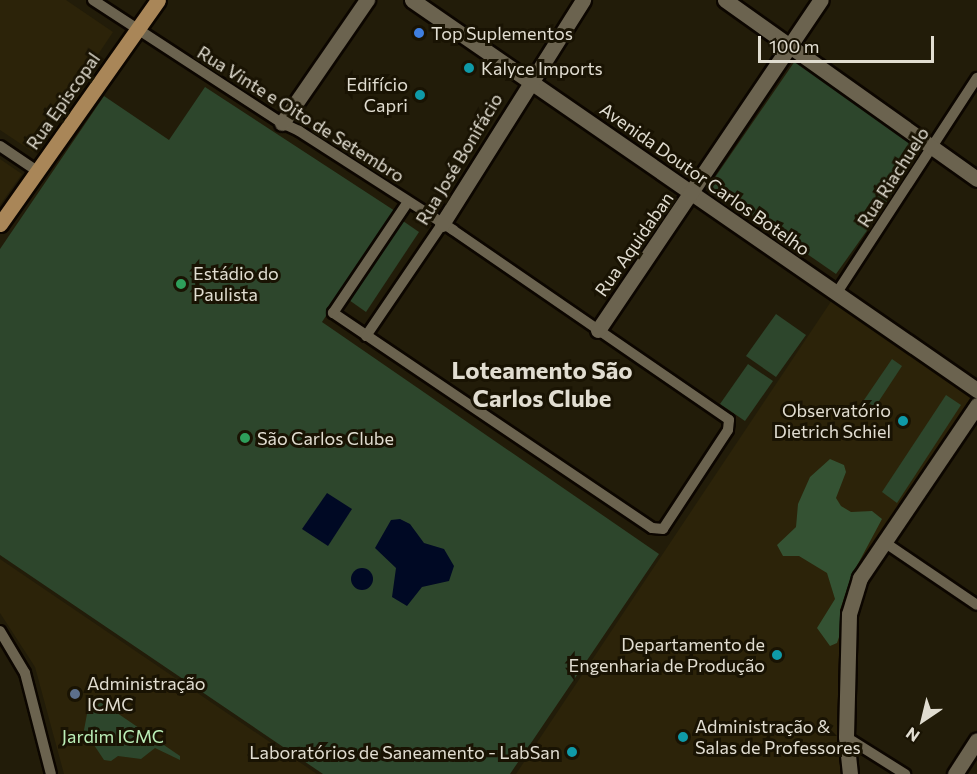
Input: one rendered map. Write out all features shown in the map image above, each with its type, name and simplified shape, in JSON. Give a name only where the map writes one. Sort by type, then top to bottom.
[{"type":"main road","name":"Rua Episcopal","points":[[0,224],[158,0]]},
{"type":"main road","points":[[282,123],[367,0]]},
{"type":"main road","name":"Avenida Doutor Carlos Botelho","points":[[412,0],[977,390]]},
{"type":"main road","name":"Rua José Bonifácio","points":[[442,224],[530,81],[584,0]]},
{"type":"main road","points":[[725,0],[793,45],[977,179]]},
{"type":"main road","name":"Rua Aquidaban","points":[[598,330],[692,195],[821,0]]},
{"type":"main road","points":[[850,774],[846,736],[849,614],[860,578],[977,405]]},
{"type":"main road","points":[[955,774],[977,740]]},
{"type":"street","name":"Rua Vinte e Oito de Setembro","points":[[93,0],[442,224],[729,420]]},
{"type":"street","name":"Rua Riachuelo","points":[[836,294],[977,78]]},
{"type":"street","points":[[0,146],[37,171]]},
{"type":"street","name":"Rua José Bonifácio","points":[[408,202],[333,313],[366,336],[652,528],[663,529],[728,430],[729,420]]},
{"type":"street","name":"Rua José Bonifácio","points":[[366,336],[442,224]]},
{"type":"street","points":[[884,542],[977,605]]},
{"type":"street","points":[[0,631],[25,673],[51,774]]},
{"type":"street","points":[[846,736],[905,774]]},
{"type":"shaded area","points":[[0,0],[66,0],[113,32],[33,152],[0,130]]},
{"type":"shaded area","points":[[0,159],[22,174],[0,205]]},
{"type":"shaded area","points":[[832,300],[971,397],[856,577],[845,774],[516,774]]},
{"type":"shaded area","points":[[0,559],[317,774],[64,774],[35,667],[0,613]]},
{"type":"green space","points":[[805,59],[923,144],[923,152],[836,274],[709,186],[795,61]]},
{"type":"green space","name":"São Carlos Clube","points":[[205,87],[395,211],[322,322],[659,554],[510,774],[323,774],[0,555],[0,249],[104,96],[169,140]]},
{"type":"green space","points":[[403,221],[419,232],[366,312],[349,300]]},
{"type":"green space","points":[[776,314],[806,335],[776,377],[746,356]]},
{"type":"green space","points":[[892,359],[902,366],[875,407],[864,400]]},
{"type":"green space","points":[[748,364],[773,381],[745,421],[720,404]]},
{"type":"green space","points":[[946,395],[961,405],[897,503],[882,492]]},
{"type":"green space","points":[[830,459],[844,465],[846,472],[836,498],[841,506],[851,512],[872,511],[882,519],[851,577],[840,610],[840,634],[837,643],[830,646],[817,628],[835,599],[827,573],[799,556],[783,556],[777,545],[796,527],[798,504],[810,477]]},
{"type":"green space","name":"Jardim ICMC","points":[[101,702],[180,756],[180,760],[155,748],[141,759],[118,756],[111,761],[104,760],[84,730],[87,714]]},
{"type":"water","points":[[327,493],[352,509],[328,546],[302,529]]},
{"type":"water","points":[[400,519],[410,524],[424,543],[444,549],[454,566],[449,581],[422,587],[407,606],[392,597],[396,568],[375,548],[391,520]]},
{"type":"water","points":[[362,568],[370,571],[373,579],[370,587],[362,590],[354,587],[351,579],[354,571]]},
{"type":"place","name":"Top Suplementos","points":[[419,33]]},
{"type":"place","name":"Kalyce Imports","points":[[469,68]]},
{"type":"place","name":"Edifício Capri","points":[[420,95]]},
{"type":"place","name":"Estádio do Paulista","points":[[181,284]]},
{"type":"place","name":"Observatório Dietrich Schiel","points":[[903,421]]},
{"type":"place","name":"São Carlos Clube","points":[[245,438]]},
{"type":"place","name":"Departamento de Engenharia de Produção","points":[[777,655]]},
{"type":"place","name":"Administração ICMC","points":[[75,694]]},
{"type":"place","name":"Administração & Salas de Professores","points":[[683,737]]},
{"type":"place","name":"Laboratórios de Saneamento - LabSan","points":[[572,752]]},
{"type":"district","name":"Loteamento São Carlos Clube","points":[[542,384]]}]
